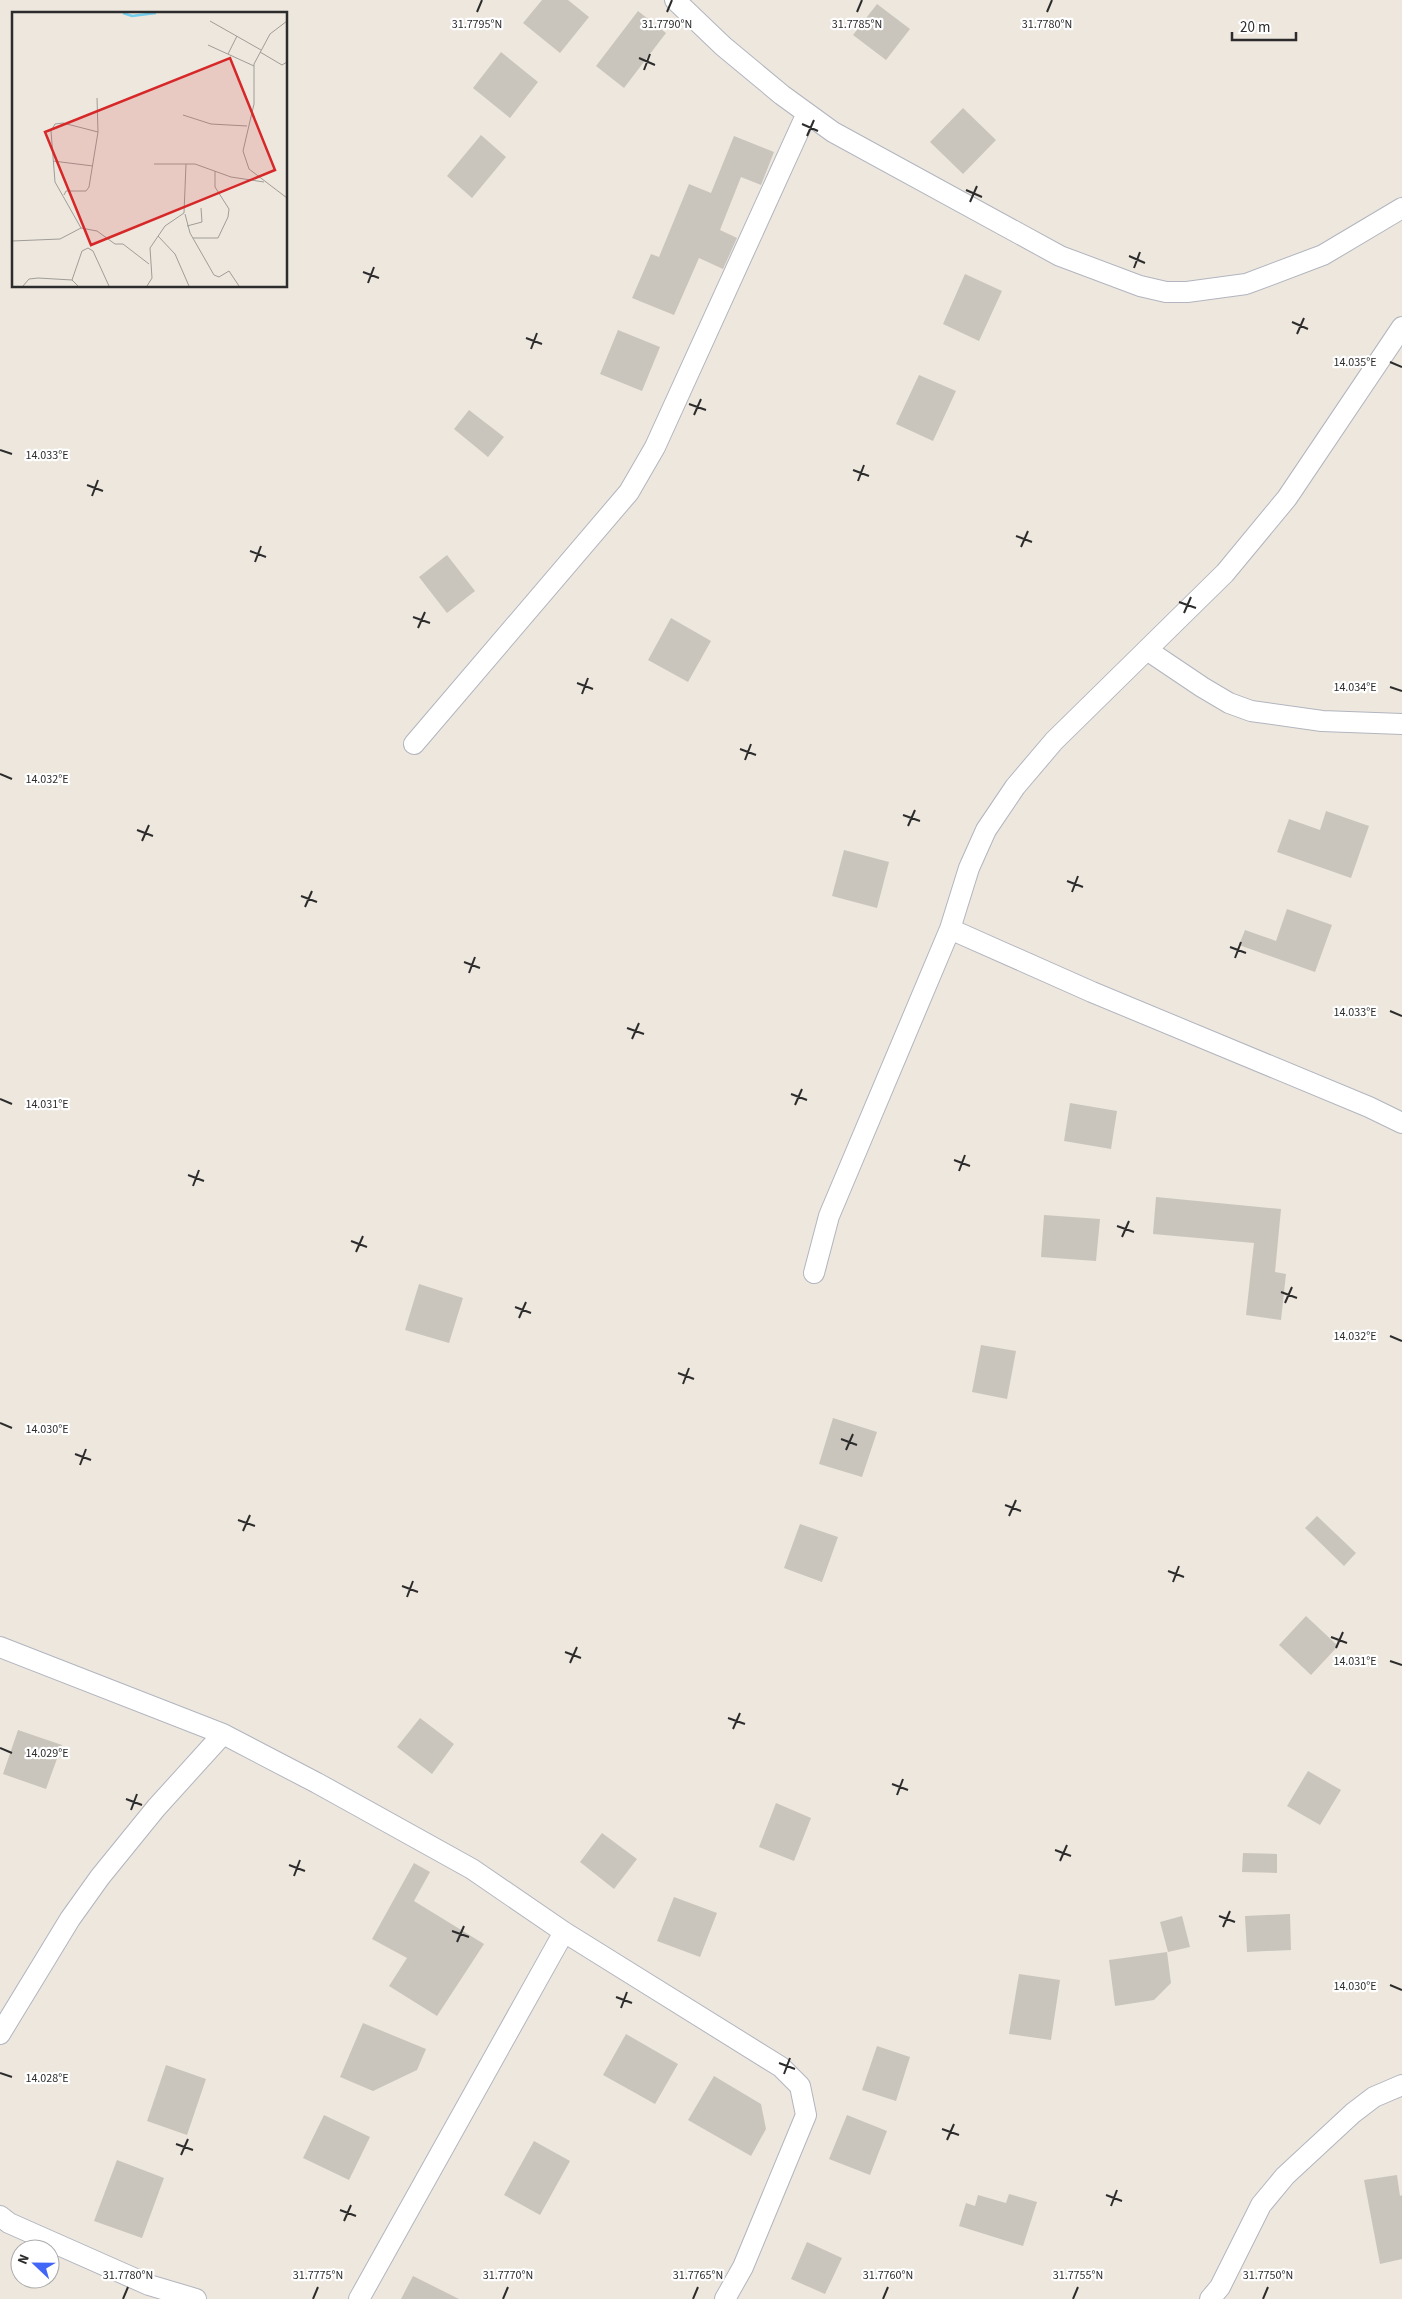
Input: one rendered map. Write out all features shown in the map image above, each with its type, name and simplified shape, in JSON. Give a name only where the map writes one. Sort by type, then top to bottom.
[{"type":"street","points":[[675,0],[723,46],[782,95],[833,132],[1060,256],[1140,286],[1166,292],[1228,288],[1273,276],[1323,255],[1402,208]]},
{"type":"street","points":[[414,744],[629,492],[655,447],[807,113]]},
{"type":"street","points":[[814,1273],[829,1216],[950,929],[969,868],[986,830],[1015,787],[1054,741],[1108,686],[1226,573],[1287,498],[1402,327]]},
{"type":"street","points":[[1147,650],[1202,687],[1229,702],[1251,711],[1322,722],[1402,724]]},
{"type":"street","points":[[950,929],[1092,992],[1369,1107],[1402,1123]]},
{"type":"street","points":[[0,1647],[223,1734],[396,1825],[463,1864],[564,1932],[781,2067],[800,2086],[806,2115],[743,2267],[725,2299]]},
{"type":"street","points":[[0,2034],[70,1918],[100,1877],[156,1808],[223,1734]]},
{"type":"street","points":[[359,2299],[564,1932]]},
{"type":"street","points":[[1210,2299],[1220,2287],[1261,2205],[1285,2176],[1367,2102],[1402,2085]]},
{"type":"street","points":[[0,2216],[9,2224],[150,2285],[196,2299]]},
{"type":"building","points":[[542,0],[568,0],[589,17],[560,53],[523,23]]},
{"type":"building","points":[[877,4],[910,29],[886,60],[853,35]]},
{"type":"building","points":[[638,11],[666,33],[624,88],[596,66]]},
{"type":"building","points":[[501,52],[538,82],[510,118],[473,88]]},
{"type":"building","points":[[963,108],[996,140],[963,174],[930,142]]},
{"type":"building","points":[[481,135],[506,157],[472,198],[447,176]]},
{"type":"building","points":[[734,136],[774,152],[761,185],[741,177],[720,230],[737,238],[723,269],[699,258],[674,315],[632,298],[651,254],[659,257],[689,184],[711,193]]},
{"type":"building","points":[[965,274],[1002,291],[979,341],[943,324]]},
{"type":"building","points":[[618,330],[660,347],[642,391],[600,374]]},
{"type":"building","points":[[919,375],[956,391],[933,441],[896,424]]},
{"type":"building","points":[[469,410],[504,437],[488,457],[454,429]]},
{"type":"building","points":[[447,555],[475,591],[447,613],[419,577]]},
{"type":"building","points":[[671,618],[711,641],[688,682],[648,660]]},
{"type":"building","points":[[1326,811],[1369,826],[1351,878],[1277,852],[1289,819],[1320,830]]},
{"type":"building","points":[[844,850],[889,862],[877,908],[832,896]]},
{"type":"building","points":[[1287,909],[1332,925],[1315,972],[1239,945],[1245,930],[1276,941]]},
{"type":"building","points":[[1070,1103],[1117,1111],[1111,1149],[1064,1141]]},
{"type":"building","points":[[1156,1197],[1281,1209],[1275,1272],[1286,1274],[1281,1320],[1246,1315],[1254,1243],[1153,1234]]},
{"type":"building","points":[[1044,1215],[1100,1219],[1096,1261],[1041,1257]]},
{"type":"building","points":[[419,1284],[463,1298],[449,1343],[405,1330]]},
{"type":"building","points":[[981,1345],[1016,1351],[1007,1399],[972,1392]]},
{"type":"building","points":[[833,1418],[877,1432],[862,1477],[819,1464]]},
{"type":"building","points":[[1317,1516],[1356,1553],[1344,1566],[1305,1528]]},
{"type":"building","points":[[800,1524],[838,1537],[822,1582],[784,1568]]},
{"type":"building","points":[[1306,1616],[1338,1646],[1311,1675],[1279,1645]]},
{"type":"building","points":[[420,1718],[454,1744],[432,1774],[397,1747]]},
{"type":"building","points":[[18,1730],[62,1745],[46,1789],[3,1774]]},
{"type":"building","points":[[1308,1771],[1341,1790],[1320,1825],[1287,1806]]},
{"type":"building","points":[[776,1803],[811,1818],[794,1861],[759,1847]]},
{"type":"building","points":[[602,1833],[637,1859],[614,1889],[580,1862]]},
{"type":"building","points":[[1243,1853],[1277,1854],[1277,1873],[1242,1872]]},
{"type":"building","points":[[414,1863],[430,1872],[414,1901],[484,1944],[437,2016],[389,1986],[407,1958],[372,1939]]},
{"type":"building","points":[[674,1897],[717,1913],[700,1957],[657,1941]]},
{"type":"building","points":[[1290,1914],[1291,1950],[1247,1952],[1245,1916]]},
{"type":"building","points":[[1182,1916],[1190,1947],[1168,1952],[1160,1922]]},
{"type":"building","points":[[1167,1952],[1171,1983],[1154,2000],[1115,2006],[1109,1960]]},
{"type":"building","points":[[1019,1974],[1060,1980],[1051,2040],[1009,2034]]},
{"type":"building","points":[[363,2023],[426,2049],[417,2070],[373,2091],[340,2077]]},
{"type":"building","points":[[626,2034],[678,2064],[655,2104],[603,2075]]},
{"type":"building","points":[[877,2046],[910,2057],[896,2101],[862,2090]]},
{"type":"building","points":[[166,2065],[206,2079],[187,2135],[147,2121]]},
{"type":"building","points":[[714,2076],[761,2104],[766,2129],[751,2156],[688,2120]]},
{"type":"building","points":[[324,2115],[370,2137],[349,2180],[303,2158]]},
{"type":"building","points":[[847,2115],[887,2131],[870,2175],[829,2159]]},
{"type":"building","points":[[534,2141],[570,2161],[540,2215],[504,2195]]},
{"type":"building","points":[[117,2160],[164,2178],[142,2238],[94,2221]]},
{"type":"building","points":[[1397,2175],[1400,2196],[1402,2195],[1402,2259],[1380,2264],[1364,2180]]},
{"type":"building","points":[[1009,2194],[1037,2202],[1023,2246],[959,2226],[966,2203],[975,2206],[978,2195],[1006,2203]]},
{"type":"building","points":[[807,2242],[842,2258],[825,2294],[791,2279]]},
{"type":"building","points":[[413,2276],[459,2299],[401,2299]]}]
